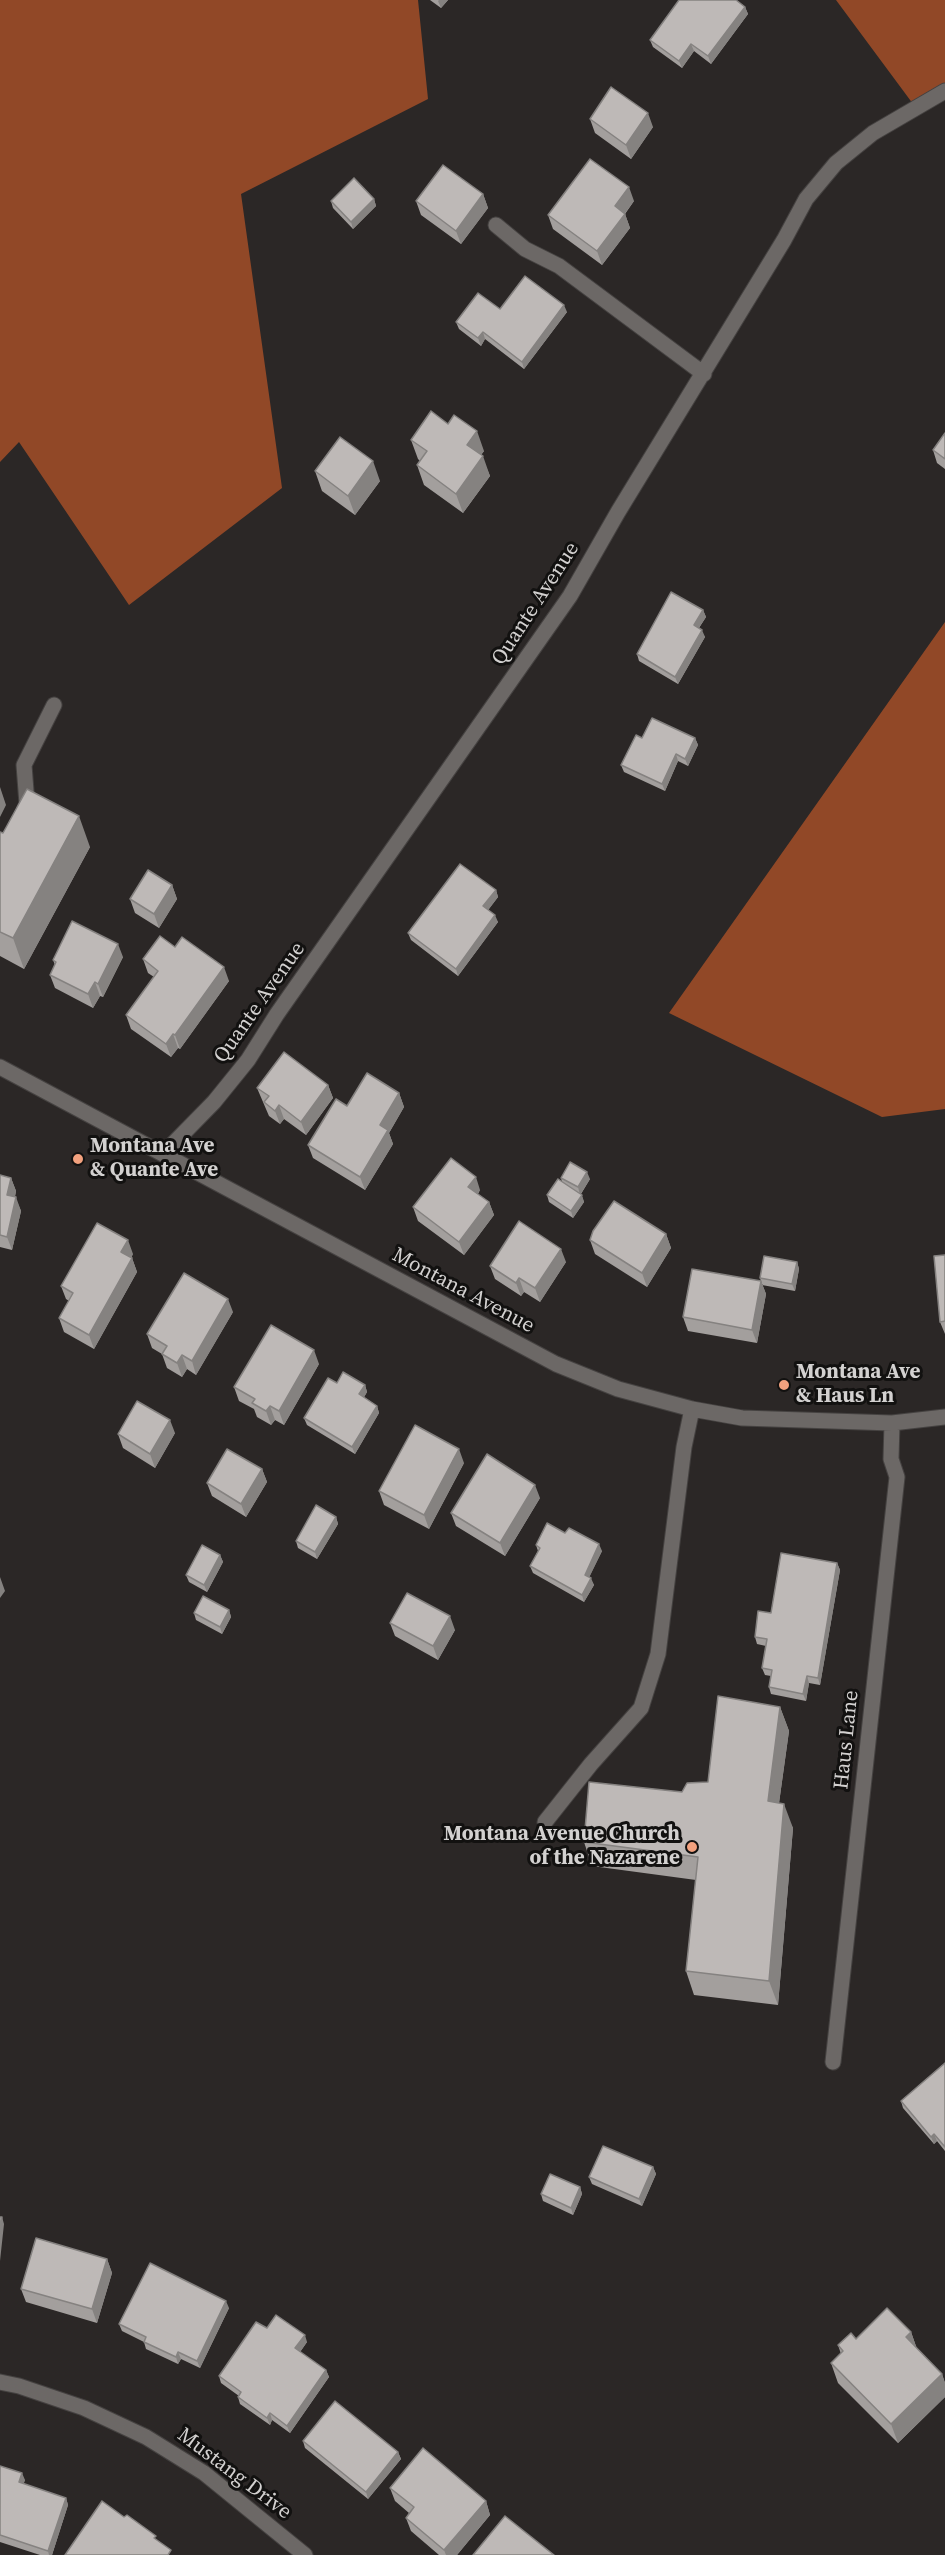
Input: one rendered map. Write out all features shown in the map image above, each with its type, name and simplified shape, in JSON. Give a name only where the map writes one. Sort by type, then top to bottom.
[{"type":"street","name":"Quante Avenue","points":[[164,1153],[214,1102],[248,1060],[284,1004],[563,606],[618,512],[704,374],[806,199],[836,163],[873,134],[945,91]]},
{"type":"street","points":[[496,225],[525,249],[559,266],[704,374]]},
{"type":"street","points":[[16,824],[27,804],[24,765],[54,705]]},
{"type":"street","name":"Montana Avenue","points":[[0,1067],[556,1364],[618,1389],[693,1409],[741,1418],[892,1423],[945,1416]]},
{"type":"street","points":[[545,1822],[591,1764],[642,1708],[658,1654],[684,1448],[693,1409]]},
{"type":"street","name":"Haus Lane","points":[[833,2062],[897,1476],[891,1460],[892,1423]]},
{"type":"street","name":"Mustang Drive","points":[[0,2382],[84,2408],[146,2437],[204,2474],[305,2555]]},
{"type":"shaded area","points":[[0,0],[418,0],[428,99],[241,194],[282,488],[129,605],[19,442],[0,462]]},
{"type":"shaded area","points":[[836,0],[945,0],[945,91],[916,108]]},
{"type":"shaded area","points":[[945,622],[945,1109],[882,1117],[669,1013]]},
{"type":"building","points":[[679,0],[736,0],[745,7],[708,56],[691,44],[679,61],[650,40]]},
{"type":"building","points":[[611,87],[648,113],[626,145],[590,119]]},
{"type":"building","points":[[590,159],[629,187],[615,206],[625,214],[597,251],[548,215]]},
{"type":"building","points":[[443,165],[483,194],[456,231],[416,201]]},
{"type":"building","points":[[354,178],[374,199],[351,222],[331,201]]},
{"type":"building","points":[[525,276],[564,305],[522,362],[483,332],[478,338],[456,322],[478,293],[500,309]]},
{"type":"building","points":[[431,411],[448,424],[454,415],[477,431],[467,445],[483,456],[456,494],[417,465],[427,451],[411,440]]},
{"type":"building","points":[[945,433],[945,459],[933,450]]},
{"type":"building","points":[[340,437],[373,461],[348,496],[315,471]]},
{"type":"building","points":[[671,592],[703,610],[694,625],[702,630],[675,677],[637,654]]},
{"type":"building","points":[[652,718],[695,738],[685,759],[676,754],[662,784],[621,765],[636,735],[642,738]]},
{"type":"building","points":[[27,789],[79,816],[13,938],[0,932],[0,832],[3,833]]},
{"type":"building","points":[[460,864],[496,890],[483,906],[495,915],[456,969],[408,933]]},
{"type":"building","points":[[148,870],[172,885],[154,914],[130,899]]},
{"type":"building","points":[[72,921],[118,944],[98,984],[95,982],[88,994],[50,975],[56,962],[53,960]]},
{"type":"building","points":[[160,936],[175,947],[182,937],[224,967],[166,1044],[126,1015],[158,971],[143,959]]},
{"type":"building","points":[[284,1052],[328,1085],[301,1122],[279,1105],[275,1111],[264,1102],[269,1096],[257,1088]]},
{"type":"building","points":[[367,1073],[399,1093],[380,1125],[388,1130],[360,1177],[308,1145],[336,1099],[347,1106]]},
{"type":"building","points":[[451,1158],[476,1177],[468,1187],[489,1202],[459,1242],[413,1207]]},
{"type":"building","points":[[570,1162],[587,1172],[578,1187],[561,1178]]},
{"type":"building","points":[[0,1175],[11,1178],[7,1195],[16,1197],[7,1237],[0,1235]]},
{"type":"building","points":[[558,1179],[582,1195],[571,1211],[547,1195]]},
{"type":"building","points":[[614,1201],[666,1234],[642,1273],[590,1240],[593,1231]]},
{"type":"building","points":[[519,1221],[561,1249],[535,1288],[519,1278],[516,1283],[490,1266]]},
{"type":"building","points":[[97,1223],[128,1240],[121,1252],[132,1258],[89,1335],[59,1318],[73,1293],[61,1286]]},
{"type":"building","points":[[945,1255],[945,1321],[940,1322],[934,1256]]},
{"type":"building","points":[[764,1256],[797,1262],[792,1284],[760,1278]]},
{"type":"building","points":[[692,1269],[761,1281],[752,1330],[683,1317]]},
{"type":"building","points":[[184,1273],[228,1299],[192,1361],[182,1355],[177,1363],[162,1354],[167,1346],[147,1334]]},
{"type":"building","points":[[271,1325],[314,1350],[279,1411],[270,1406],[266,1411],[252,1403],[255,1399],[234,1387]]},
{"type":"building","points":[[343,1372],[365,1385],[359,1394],[377,1406],[352,1447],[304,1418],[328,1378],[337,1383]]},
{"type":"building","points":[[137,1401],[170,1420],[150,1454],[118,1434]]},
{"type":"building","points":[[415,1425],[459,1449],[424,1515],[379,1491]]},
{"type":"building","points":[[227,1449],[262,1469],[241,1504],[207,1483]]},
{"type":"building","points":[[487,1454],[535,1485],[500,1543],[451,1513]]},
{"type":"building","points":[[316,1505],[336,1517],[315,1552],[296,1541]]},
{"type":"building","points":[[547,1523],[565,1533],[569,1528],[599,1544],[585,1575],[591,1578],[582,1595],[530,1566],[540,1548],[536,1545]]},
{"type":"building","points":[[202,1545],[220,1555],[204,1585],[186,1575]]},
{"type":"building","points":[[781,1553],[837,1563],[818,1678],[807,1676],[803,1694],[769,1687],[772,1670],[762,1668],[767,1639],[755,1637],[758,1611],[771,1613]]},
{"type":"building","points":[[407,1593],[450,1616],[433,1646],[390,1623]]},
{"type":"building","points":[[203,1596],[229,1610],[220,1627],[194,1613]]},
{"type":"building","name":"Montana Avenue Church of the Nazarene","points":[[718,1696],[780,1707],[768,1801],[784,1804],[769,1981],[686,1971],[698,1857],[584,1842],[589,1782],[682,1792],[687,1783],[708,1782]]},
{"type":"building","points":[[945,2063],[945,2147],[934,2134],[931,2137],[901,2101]]},
{"type":"building","points":[[603,2146],[653,2167],[639,2199],[589,2177]]},
{"type":"building","points":[[550,2174],[580,2187],[571,2208],[541,2194]]},
{"type":"building","points":[[36,2238],[107,2259],[92,2309],[21,2289]]},
{"type":"building","points":[[150,2263],[226,2301],[197,2361],[178,2352],[176,2357],[144,2342],[146,2337],[119,2324]]},
{"type":"building","points":[[887,2308],[911,2332],[906,2337],[942,2374],[891,2424],[831,2363],[843,2351],[838,2345],[851,2333],[856,2339]]},
{"type":"building","points":[[276,2315],[305,2335],[295,2348],[326,2370],[287,2426],[270,2413],[267,2418],[238,2397],[241,2392],[219,2376],[256,2322],[267,2328]]},
{"type":"building","points":[[335,2401],[398,2452],[366,2492],[303,2441]]},
{"type":"building","points":[[423,2448],[486,2501],[444,2550],[406,2518],[414,2507],[390,2488]]},
{"type":"building","points":[[0,2466],[22,2473],[19,2482],[66,2498],[48,2551],[0,2535]]},
{"type":"building","points":[[102,2501],[124,2517],[127,2515],[156,2536],[154,2538],[171,2550],[168,2555],[65,2555]]},
{"type":"building","points":[[505,2516],[554,2555],[473,2555]]},
{"type":"place","name":"Montana Ave & Quante Ave","points":[[78,1159]]},
{"type":"place","name":"Montana Ave & Haus Ln","points":[[784,1385]]},
{"type":"place","name":"Montana Avenue Church of the Nazarene","points":[[692,1847]]}]
